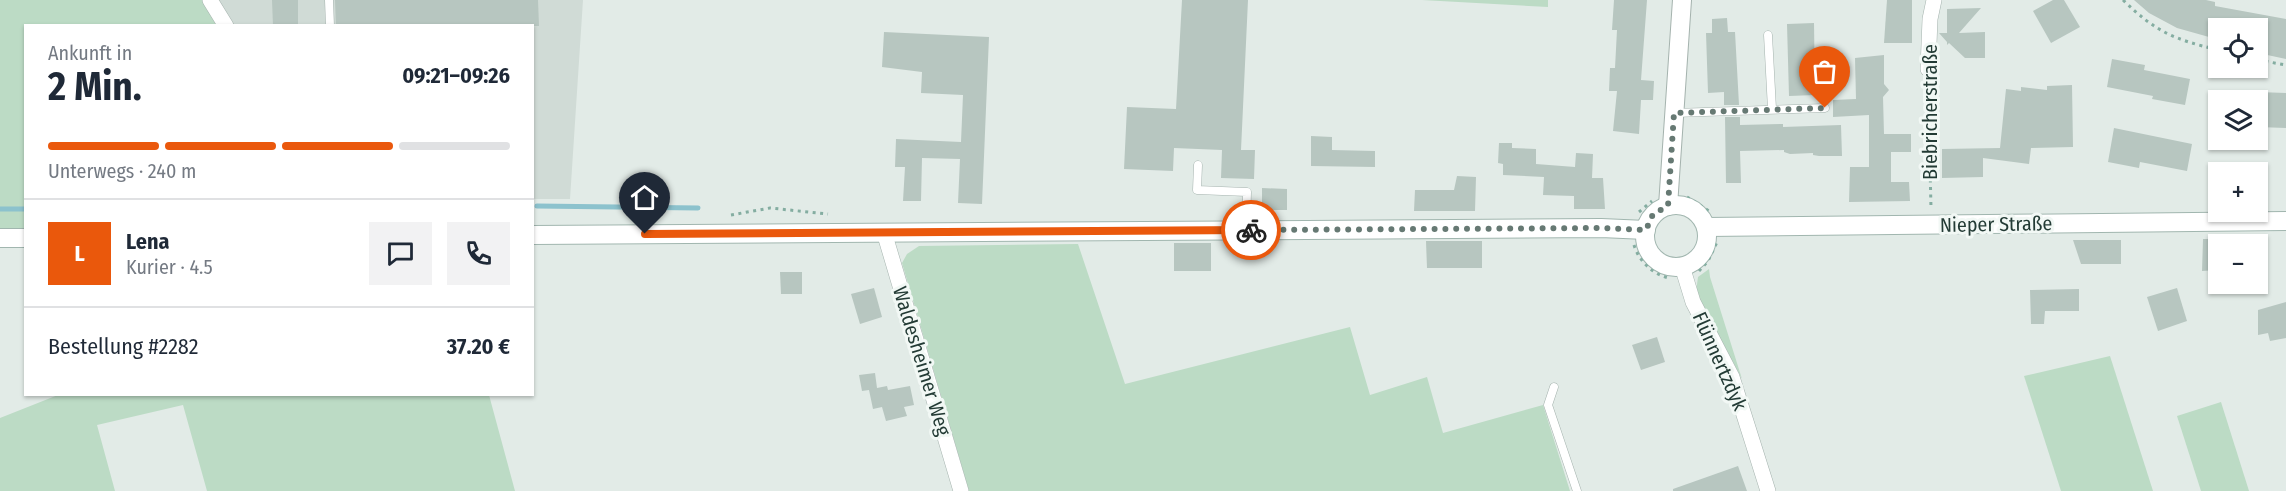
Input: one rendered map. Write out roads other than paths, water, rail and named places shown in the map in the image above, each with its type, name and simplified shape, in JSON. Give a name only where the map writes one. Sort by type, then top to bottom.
[{"type":"main road","points":[[534,235],[1640,229],[1668,200],[1682,0]]},
{"type":"main road","points":[[1640,229],[1647,247],[1657,261],[1683,272],[1700,256],[1711,227],[1687,207],[1668,200]]},
{"type":"main road","name":"Nieper Straße","points":[[1711,227],[2286,221]]},
{"type":"main road","points":[[0,238],[24,238]]},
{"type":"street","points":[[210,0],[225,24]]},
{"type":"street","name":"Biebricherstraße","points":[[1928,69],[1930,19],[1934,0]]},
{"type":"street","name":"Waldesheimer Weg","points":[[884,232],[961,491]]},
{"type":"street","name":"Flünnertzdyk","points":[[1683,272],[1693,302],[1732,377],[1768,491]]},
{"type":"lane","points":[[329,0],[330,24]]},
{"type":"lane","points":[[1768,35],[1772,109]]},
{"type":"lane","points":[[1674,113],[1825,108]]},
{"type":"lane","points":[[1198,165],[1197,190],[1247,192],[1246,230]]},
{"type":"lane","points":[[1554,387],[1548,405],[1577,491]]},
{"type":"waterway","points":[[537,206],[698,208]]},
{"type":"waterway","points":[[0,209],[24,209]]}]
